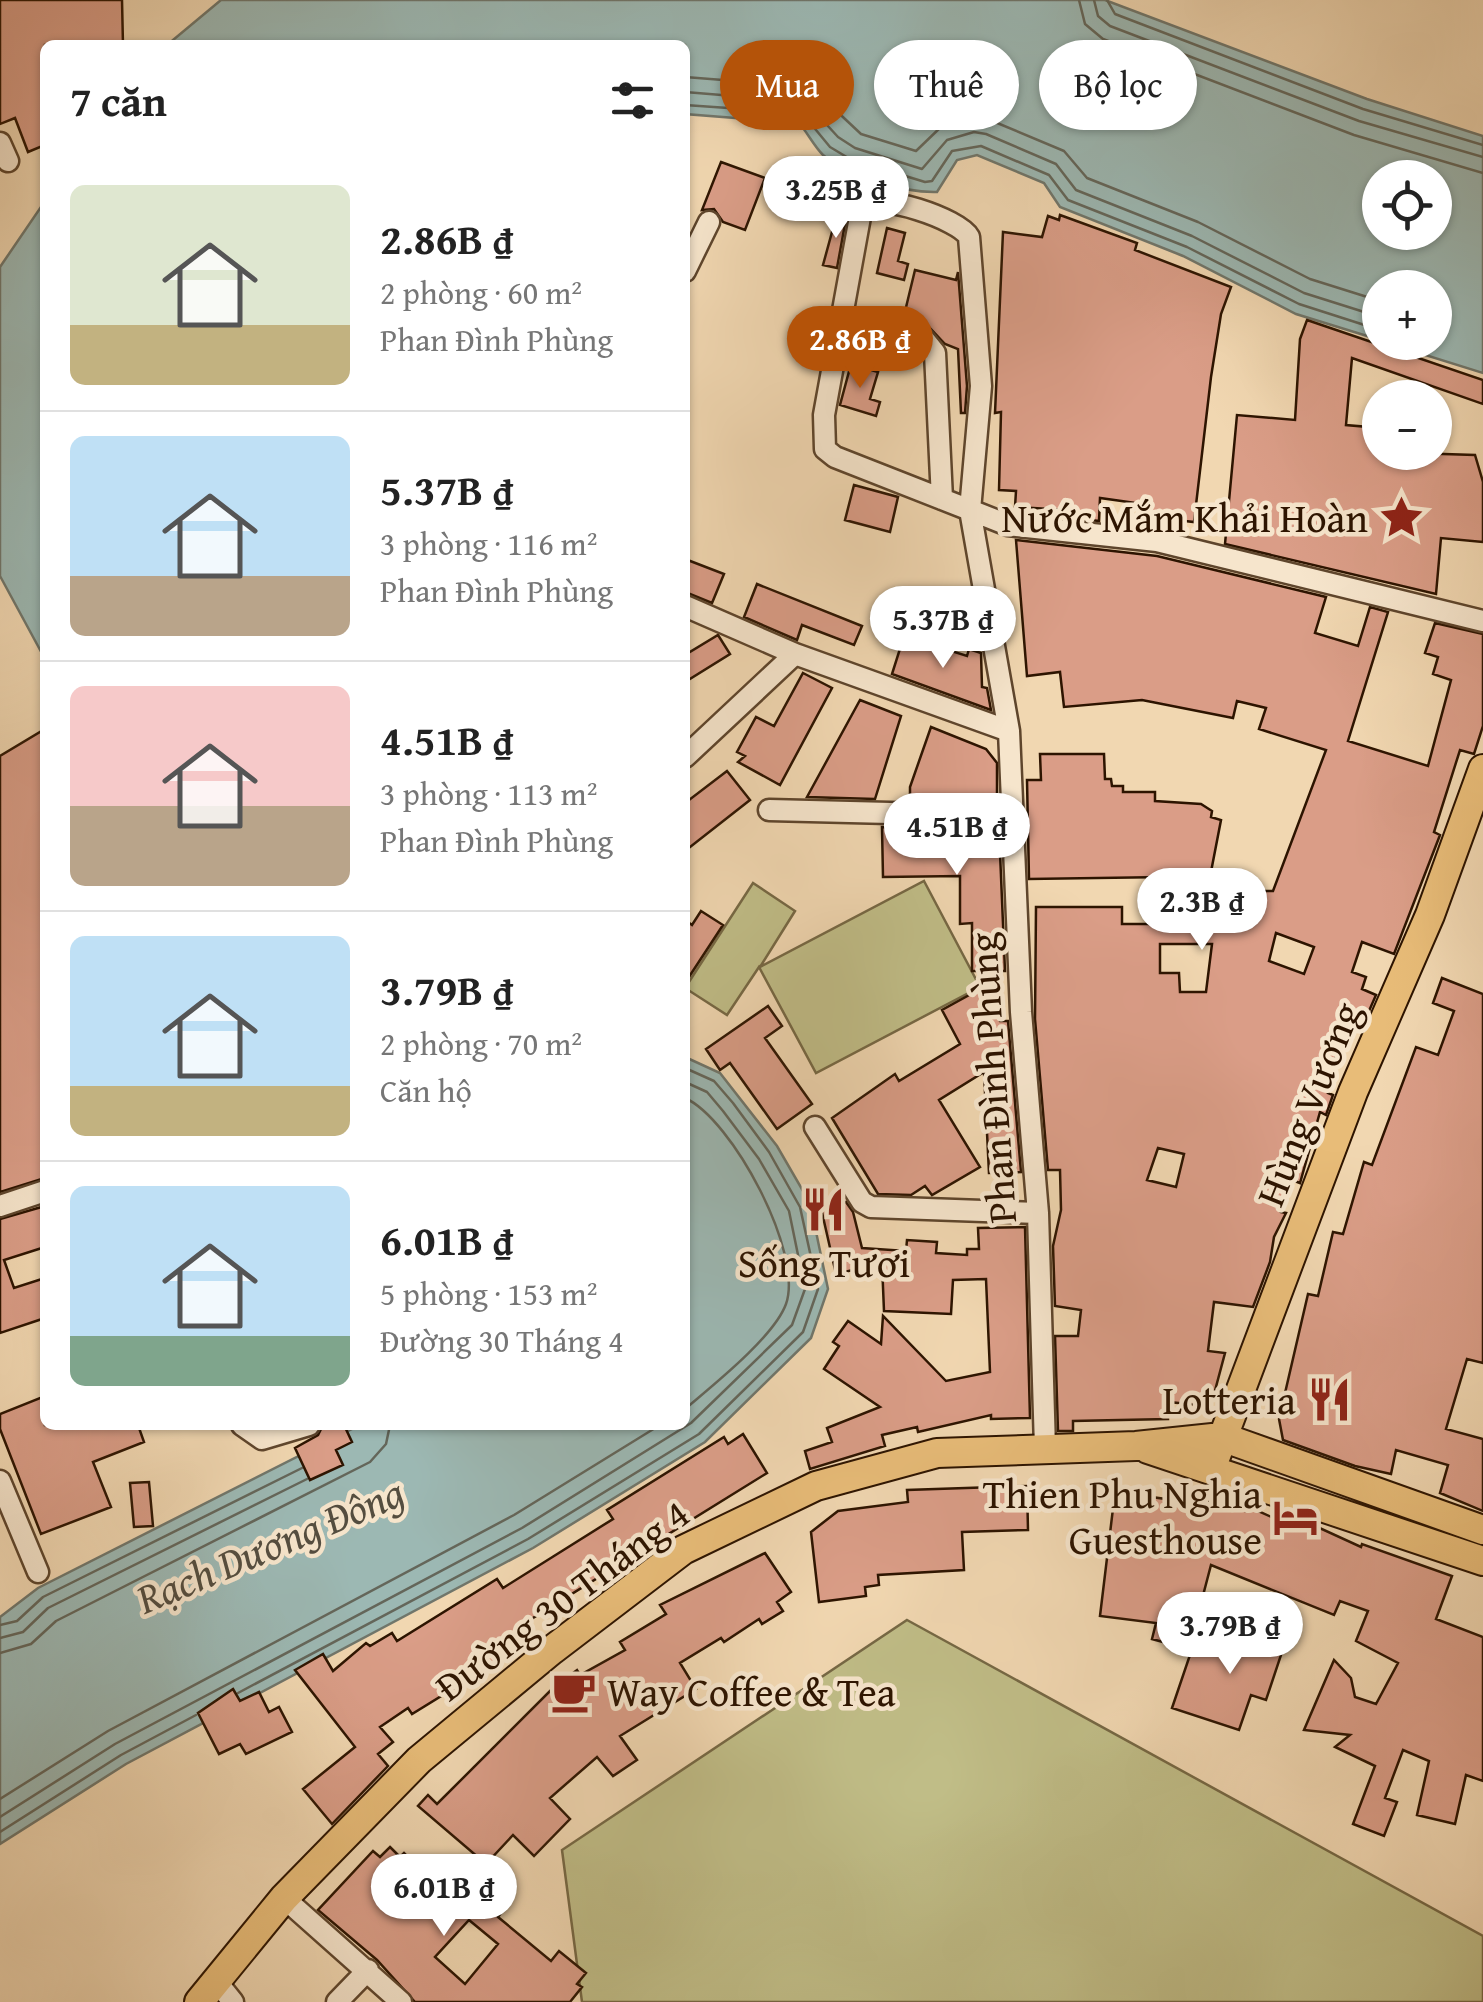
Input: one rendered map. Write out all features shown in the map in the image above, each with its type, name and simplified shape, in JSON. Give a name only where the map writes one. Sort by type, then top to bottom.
[{"type":"main road","name":"Hùng Vương","points":[[1211,1469],[1353,1092],[1430,915],[1483,770]]},
{"type":"main road","name":"Đường 30 Tháng 4","points":[[216,1995],[284,1898],[419,1760],[552,1650],[683,1550],[816,1486],[937,1453],[1136,1446],[1222,1438],[1483,1530]]},
{"type":"main road","name":"Đường 30 Tháng 4","points":[[1136,1446],[1483,1561]]},
{"type":"main road","points":[[1445,1549],[1454,1520]]},
{"type":"street","name":"Phan Đình Phùng","points":[[942,499],[825,449],[824,415],[860,216],[867,200],[883,199],[958,224],[969,237],[981,386],[970,510],[1009,731],[1021,1012],[1038,1213],[1046,1448]]},
{"type":"street","points":[[690,261],[709,222]]},
{"type":"street","points":[[922,338],[936,353],[942,499],[1008,525],[1157,542],[1483,621]]},
{"type":"street","points":[[690,608],[795,654],[1009,731]]},
{"type":"street","points":[[690,752],[795,654]]},
{"type":"street","points":[[769,810],[1011,816]]},
{"type":"street","points":[[815,1127],[862,1202],[871,1207],[1038,1213]]},
{"type":"street","points":[[0,1206],[40,1193]]},
{"type":"street","points":[[249,1430],[262,1439],[292,1430]]},
{"type":"street","points":[[0,1481],[38,1572]]},
{"type":"street","points":[[284,1898],[401,2002]]},
{"type":"street","points":[[337,2002],[368,1970]]},
{"type":"shaded area","points":[[924,881],[980,987],[816,1073],[759,967],[727,1015],[690,991],[690,980],[753,883],[795,911],[760,967]]},
{"type":"shaded area","points":[[907,1620],[1483,1936],[1483,2002],[582,2002],[562,1850]]},
{"type":"water","points":[[221,0],[1105,0],[1367,99],[1483,136],[1483,373],[1441,360],[1452,360],[1452,270],[1362,270],[1362,334],[1296,314],[1183,256],[1060,207],[1044,183],[977,155],[957,160],[937,192],[877,182],[833,163],[804,130],[854,130],[854,40],[720,40],[720,117],[690,114],[690,40],[173,40]]},
{"type":"water","points":[[40,208],[40,650],[0,576],[0,267]]},
{"type":"water","name":"Rạch Dương Đông","points":[[690,1059],[720,1073],[777,1146],[810,1203],[828,1289],[811,1338],[705,1442],[533,1548],[126,1764],[0,1844],[0,1617],[38,1588],[350,1430],[690,1430]]},
{"type":"building","points":[[0,0],[122,0],[123,40],[40,40],[40,147],[28,152],[15,118],[0,124]]},
{"type":"building","points":[[721,162],[765,178],[745,230],[723,222],[714,209],[702,210]]},
{"type":"building","points":[[838,210],[847,213],[837,268],[823,265]]},
{"type":"building","points":[[1060,215],[1137,243],[1135,250],[1231,287],[1221,314],[1211,377],[1194,522],[1142,516],[1143,504],[1100,498],[1099,521],[1066,517],[1066,510],[1015,507],[1016,491],[999,490],[1001,412],[995,413],[1003,232],[1042,237],[1048,216],[1059,220]]},
{"type":"building","points":[[887,228],[905,233],[898,261],[908,264],[904,280],[877,273]]},
{"type":"building","points":[[915,270],[956,280],[958,272],[967,386],[965,413],[961,413],[958,349],[945,344],[927,325],[912,331],[901,328]]},
{"type":"building","points":[[1307,320],[1362,339],[1362,360],[1424,360],[1483,380],[1483,404],[1452,393],[1452,380],[1415,380],[1352,358],[1346,425],[1362,426],[1362,470],[1452,470],[1452,454],[1475,455],[1483,482],[1483,542],[1441,538],[1436,594],[1225,544],[1237,415],[1295,420],[1300,339]]},
{"type":"building","points":[[851,364],[878,372],[870,399],[880,402],[876,416],[840,405]]},
{"type":"building","points":[[854,485],[898,497],[890,532],[845,520]]},
{"type":"building","points":[[1016,540],[1157,556],[1326,597],[1315,633],[1358,646],[1370,607],[1388,612],[1348,741],[1428,766],[1451,680],[1433,674],[1438,657],[1425,653],[1435,623],[1483,634],[1483,726],[1474,754],[1460,750],[1434,832],[1440,835],[1394,954],[1362,942],[1352,972],[1366,977],[1362,989],[1376,995],[1362,1027],[1349,1022],[1332,1067],[1336,1068],[1328,1093],[1333,1095],[1326,1115],[1320,1112],[1300,1183],[1289,1179],[1281,1212],[1286,1213],[1274,1237],[1270,1262],[1253,1307],[1214,1302],[1208,1351],[1225,1353],[1213,1398],[1199,1397],[1198,1405],[1168,1402],[1168,1419],[1073,1421],[1073,1431],[1058,1431],[1055,1336],[1078,1336],[1081,1310],[1055,1306],[1053,1246],[1061,1210],[1060,1170],[1048,1170],[1035,1019],[1036,907],[1122,907],[1122,924],[1167,924],[1166,877],[1029,879],[1027,780],[1041,780],[1040,754],[1104,754],[1105,779],[1111,779],[1112,786],[1123,786],[1123,792],[1155,792],[1155,801],[1201,804],[1212,811],[1211,817],[1221,820],[1210,877],[1241,876],[1242,891],[1273,891],[1326,750],[1259,729],[1266,708],[1237,701],[1233,718],[1142,700],[1064,707],[1060,672],[1027,676]],"holes":[[[1276,933],[1314,947],[1304,974],[1269,961]],[[1160,944],[1212,944],[1206,992],[1180,992],[1179,973],[1160,973]],[[1158,1148],[1184,1154],[1176,1187],[1147,1180]]]},
{"type":"building","points":[[690,561],[724,574],[712,603],[690,594]]},
{"type":"building","points":[[757,584],[862,626],[854,645],[802,625],[797,640],[744,617]]},
{"type":"building","points":[[718,635],[730,654],[690,679],[690,652]]},
{"type":"building","points":[[904,636],[967,656],[969,649],[981,653],[982,687],[987,688],[991,710],[892,674]]},
{"type":"building","points":[[803,673],[832,688],[780,785],[738,762],[745,756],[737,752],[756,717],[774,726]]},
{"type":"building","points":[[860,700],[901,716],[875,799],[807,797]]},
{"type":"building","points":[[931,727],[986,749],[997,763],[997,802],[910,800],[910,787]]},
{"type":"building","points":[[40,732],[40,1180],[0,1192],[0,756]]},
{"type":"building","points":[[727,771],[750,800],[690,847],[690,799]]},
{"type":"building","points":[[882,827],[999,829],[1005,971],[972,971],[972,923],[960,924],[960,876],[883,877]]},
{"type":"building","points":[[701,911],[723,925],[690,975],[690,924]]},
{"type":"building","points":[[1442,978],[1483,994],[1483,1363],[1467,1359],[1446,1429],[1483,1439],[1483,1511],[1440,1493],[1448,1465],[1396,1450],[1391,1474],[1355,1466],[1283,1440],[1279,1419],[1308,1294],[1318,1296],[1333,1232],[1343,1234],[1364,1162],[1372,1165],[1416,1047],[1438,1055],[1454,1011],[1433,1003]]},
{"type":"building","points":[[982,988],[1000,1021],[1008,1021],[1021,1172],[989,1173],[984,1072],[939,1100],[980,1167],[932,1195],[925,1186],[911,1195],[878,1194],[832,1118],[895,1074],[899,1081],[960,1044],[942,1010]]},
{"type":"building","points":[[768,1006],[782,1026],[765,1038],[812,1104],[777,1129],[730,1063],[720,1070],[706,1049]]},
{"type":"building","points":[[846,1202],[853,1212],[862,1248],[906,1251],[907,1240],[937,1242],[936,1253],[967,1255],[967,1249],[979,1249],[978,1228],[1025,1227],[1030,1418],[991,1419],[991,1415],[918,1432],[917,1427],[882,1435],[885,1446],[810,1469],[805,1451],[832,1442],[827,1428],[880,1407],[824,1369],[839,1346],[833,1342],[848,1321],[881,1344],[883,1316],[946,1381],[990,1372],[986,1279],[953,1280],[951,1314],[884,1311],[882,1263],[836,1274],[821,1208]]},
{"type":"building","points":[[40,1207],[40,1249],[4,1260],[14,1288],[40,1280],[40,1320],[0,1333],[0,1219]]},
{"type":"building","points":[[40,1398],[40,1430],[140,1430],[144,1442],[93,1462],[111,1507],[41,1534],[0,1429],[0,1414]]},
{"type":"building","points":[[320,1430],[346,1430],[352,1442],[336,1450],[343,1465],[310,1480],[295,1448]]},
{"type":"building","points":[[743,1434],[767,1473],[525,1623],[529,1629],[493,1652],[498,1661],[412,1714],[408,1708],[380,1727],[393,1742],[378,1754],[388,1766],[332,1824],[303,1789],[355,1747],[295,1670],[323,1654],[333,1671],[366,1643],[370,1646],[392,1633],[397,1641],[497,1579],[503,1588],[613,1519],[607,1510],[724,1437],[728,1444]]},
{"type":"building","points":[[149,1482],[153,1526],[134,1527],[130,1483]]},
{"type":"building","points":[[1027,1486],[1028,1530],[962,1532],[964,1570],[878,1575],[879,1585],[865,1587],[866,1596],[819,1602],[811,1532],[838,1511],[908,1502],[907,1490]]},
{"type":"building","points":[[1115,1492],[1188,1502],[1190,1496],[1245,1511],[1247,1506],[1287,1524],[1289,1518],[1311,1524],[1361,1547],[1362,1544],[1452,1576],[1436,1619],[1483,1637],[1483,1781],[1466,1775],[1455,1824],[1417,1815],[1429,1761],[1403,1750],[1385,1798],[1397,1802],[1384,1836],[1353,1824],[1375,1766],[1335,1747],[1350,1735],[1304,1730],[1334,1660],[1351,1678],[1355,1697],[1376,1704],[1398,1663],[1356,1641],[1368,1611],[1340,1601],[1334,1615],[1211,1565],[1189,1649],[1152,1639],[1156,1623],[1100,1616]]},
{"type":"building","points":[[765,1553],[791,1592],[777,1602],[783,1611],[762,1624],[759,1619],[724,1642],[721,1638],[680,1663],[696,1689],[620,1736],[637,1760],[613,1776],[597,1757],[550,1798],[570,1819],[534,1856],[513,1835],[486,1864],[418,1806],[428,1795],[437,1804],[553,1688],[577,1670],[580,1675],[625,1650],[620,1642],[666,1614],[660,1605]]},
{"type":"building","points":[[1254,1624],[1286,1640],[1266,1700],[1251,1695],[1239,1730],[1172,1708],[1193,1646],[1227,1657],[1237,1625],[1252,1630]]},
{"type":"building","points":[[233,1689],[240,1701],[259,1692],[269,1712],[279,1707],[292,1732],[246,1754],[240,1744],[219,1754],[198,1713]]},
{"type":"building","points":[[390,1847],[400,1857],[404,1853],[459,1908],[480,1883],[507,1905],[498,1917],[551,1961],[559,1951],[586,1973],[577,1984],[582,1987],[570,2002],[415,2002],[377,1960],[318,1910],[373,1851],[380,1857]],"holes":[[[469,1920],[498,1944],[465,1984],[435,1957]]]},
{"type":"place","name":"Nước Mắm Khải Hoàn","points":[[1401,518]]},
{"type":"place","name":"Sống Tươi","points":[[824,1210]]},
{"type":"place","name":"Lotteria","points":[[1329,1400]]},
{"type":"place","name":"Thien Phu Nghia Guesthouse","points":[[1295,1517]]},
{"type":"place","name":"Way Coffee & Tea","points":[[574,1692]]}]
